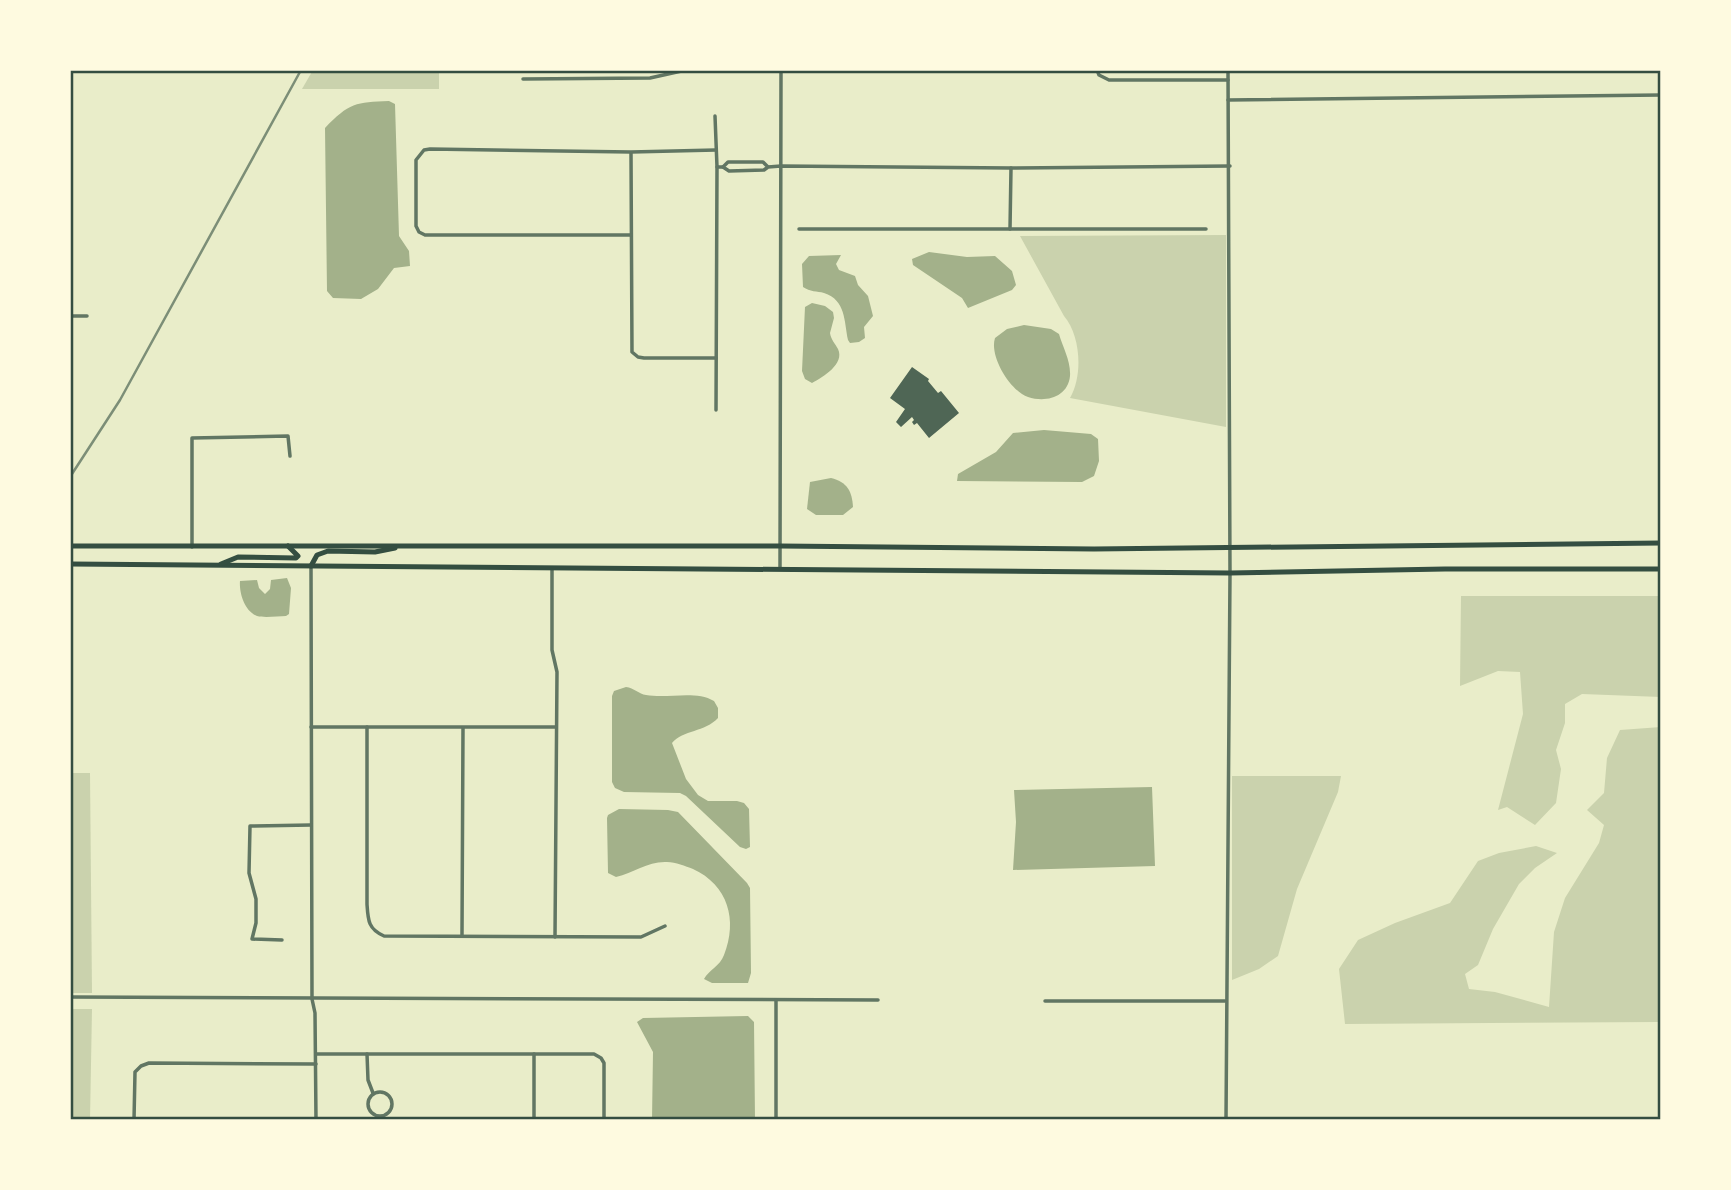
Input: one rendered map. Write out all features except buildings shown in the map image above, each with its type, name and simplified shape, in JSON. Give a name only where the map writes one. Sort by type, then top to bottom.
[{"type":"main road","points":[[70,546],[1094,549],[1661,543]]},
{"type":"main road","points":[[288,546],[311,566]]},
{"type":"main road","points":[[311,566],[317,555],[328,551],[375,552],[406,546]]},
{"type":"main road","points":[[218,565],[238,557],[298,556]]},
{"type":"main road","points":[[70,564],[1230,573],[1661,569]]},
{"type":"street","points":[[523,79],[650,78],[686,70],[755,70]]},
{"type":"street","points":[[780,570],[781,70]]},
{"type":"street","points":[[1097,70],[1099,75],[1109,80],[1228,80]]},
{"type":"street","points":[[1226,1120],[1230,573],[1228,70]]},
{"type":"street","points":[[1228,100],[1661,95]]},
{"type":"street","points":[[715,116],[716,410]]},
{"type":"street","points":[[631,235],[425,235],[419,232],[416,226],[416,160],[424,150],[430,149],[631,152],[716,150]]},
{"type":"street","points":[[631,152],[632,352],[645,358],[716,358]]},
{"type":"street","points":[[723,167],[727,162],[763,162],[768,167]]},
{"type":"street","points":[[716,167],[729,171],[764,170],[781,166],[1230,166]]},
{"type":"street","points":[[1010,229],[1011,168]]},
{"type":"street","points":[[799,229],[1206,229]]},
{"type":"street","points":[[70,316],[87,316]]},
{"type":"street","points":[[192,547],[192,438],[288,436],[290,456]]},
{"type":"street","points":[[311,566],[312,999],[315,1013],[316,1120]]},
{"type":"street","points":[[552,568],[552,650],[557,672],[555,937]]},
{"type":"street","points":[[311,727],[556,727]]},
{"type":"street","points":[[368,727],[367,904],[370,926],[374,932],[384,936],[641,937],[665,926]]},
{"type":"street","points":[[462,936],[463,727]]},
{"type":"street","points":[[282,940],[252,939],[256,911],[249,873],[250,826],[311,825]]},
{"type":"street","points":[[70,997],[878,1000]]},
{"type":"street","points":[[776,1000],[776,1120]]},
{"type":"street","points":[[1045,1001],[1225,1001]]},
{"type":"street","points":[[316,1054],[594,1054],[604,1063],[604,1120]]},
{"type":"street","points":[[367,1054],[373,1094]]},
{"type":"street","points":[[534,1054],[534,1120]]},
{"type":"street","points":[[134,1120],[135,1072],[149,1063],[316,1064]]},
{"type":"street","points":[[386,1093],[391,1099],[392,1107],[388,1114],[380,1117],[369,1111],[368,1100],[373,1094],[386,1093]]},
{"type":"shaded area","points":[[313,70],[439,70],[439,89],[302,89]]},
{"type":"shaded area","points":[[389,101],[395,104],[399,236],[409,251],[410,266],[394,268],[378,289],[361,299],[333,298],[327,291],[325,128],[340,113],[354,106]]},
{"type":"shaded area","points":[[1226,235],[1226,427],[1070,398],[1078,368],[1074,334],[1020,236]]},
{"type":"shaded area","points":[[929,252],[967,257],[995,256],[1012,271],[1016,285],[1012,290],[968,308],[962,298],[913,265],[912,259]]},
{"type":"shaded area","points":[[841,255],[836,264],[839,270],[855,276],[858,285],[868,296],[873,316],[864,327],[865,338],[859,342],[850,343],[848,340],[843,312],[831,296],[803,287],[802,264],[809,256]]},
{"type":"shaded area","points":[[812,303],[825,306],[833,312],[830,333],[839,355],[836,365],[812,383],[805,379],[802,371],[805,307]]},
{"type":"shaded area","points":[[1024,325],[1051,329],[1059,334],[1068,360],[1070,376],[1065,389],[1055,397],[1035,399],[1021,393],[1014,388],[998,363],[995,338],[1007,329]]},
{"type":"shaded area","points":[[1044,430],[1091,434],[1098,439],[1099,461],[1094,476],[1082,482],[957,481],[958,474],[996,452],[1013,433]]},
{"type":"shaded area","points":[[831,478],[848,488],[853,507],[843,515],[816,515],[807,509],[810,482]]},
{"type":"shaded area","points":[[287,578],[291,588],[289,614],[260,617],[252,614],[242,596],[240,581],[257,580],[259,588],[265,594],[270,589],[271,580]]},
{"type":"shaded area","points":[[1461,596],[1661,596],[1661,697],[1582,694],[1565,704],[1565,723],[1556,750],[1561,769],[1556,803],[1535,825],[1507,807],[1498,810],[1523,714],[1520,672],[1498,671],[1460,686]]},
{"type":"shaded area","points":[[626,687],[646,695],[690,695],[714,701],[718,708],[718,718],[713,723],[672,743],[686,779],[698,795],[708,801],[737,801],[744,803],[749,809],[750,847],[740,847],[680,793],[624,792],[615,788],[612,782],[612,696],[614,691]]},
{"type":"shaded area","points":[[1661,727],[1659,1022],[1345,1024],[1339,969],[1358,940],[1450,903],[1478,861],[1499,853],[1536,846],[1557,853],[1535,868],[1519,884],[1493,929],[1478,965],[1465,974],[1469,989],[1495,992],[1549,1007],[1554,932],[1565,898],[1599,843],[1604,825],[1587,810],[1604,793],[1607,758],[1620,730]]},
{"type":"shaded area","points":[[70,773],[90,773],[92,993],[70,993]]},
{"type":"shaded area","points":[[1232,776],[1341,776],[1338,792],[1297,889],[1278,956],[1259,969],[1232,980]]},
{"type":"shaded area","points":[[1152,787],[1155,866],[1013,870],[1016,822],[1014,790]]},
{"type":"shaded area","points":[[619,809],[678,812],[747,883],[750,888],[751,973],[748,983],[712,983],[704,979],[722,959],[730,929],[730,917],[722,894],[705,876],[684,865],[667,862],[654,863],[616,877],[608,873],[607,818]]},
{"type":"shaded area","points":[[70,1009],[92,1009],[90,1120],[70,1120]]},
{"type":"shaded area","points":[[748,1016],[754,1022],[755,1120],[652,1120],[653,1052],[637,1022],[643,1018]]},
{"type":"railway","points":[[70,477],[120,400],[301,70]]}]
